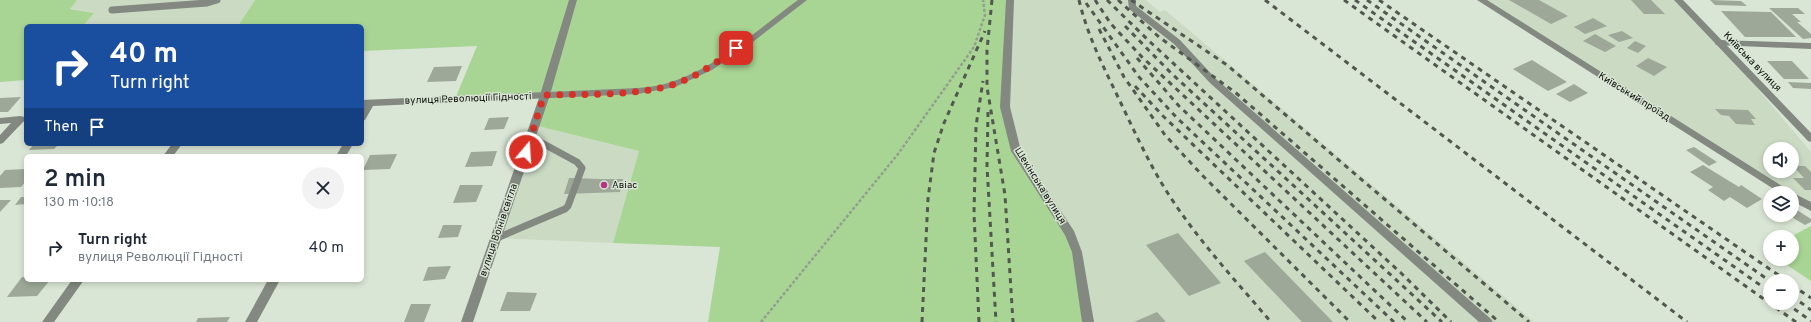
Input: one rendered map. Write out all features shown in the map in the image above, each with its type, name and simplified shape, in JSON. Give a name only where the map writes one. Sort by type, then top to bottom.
[{"type":"street","name":"вулиця Воїнів світла","points":[[467,322],[497,238],[544,95],[573,0]]},
{"type":"street","name":"вулиця Революції Гідності","points":[[366,103],[638,91],[676,83],[711,67],[803,0]]},
{"type":"street","name":"Шекінська вулиця","points":[[1010,0],[1006,107],[1016,151],[1070,234],[1077,252],[1081,270],[1088,322]]},
{"type":"street","points":[[1132,0],[1132,7],[1177,42],[1213,82],[1487,322]]},
{"type":"street","name":"Київський проїзд","points":[[1481,0],[1777,186]]},
{"type":"street","name":"Київська вулиця","points":[[1678,0],[1811,139]]},
{"type":"street","points":[[1719,43],[1811,46]]},
{"type":"street","points":[[0,121],[23,119]]},
{"type":"street","points":[[0,141],[23,119]]},
{"type":"street","points":[[1799,200],[1811,208]]},
{"type":"street","points":[[48,322],[77,282]]},
{"type":"street","points":[[251,322],[273,282]]},
{"type":"lane","points":[[112,10],[217,0]]},
{"type":"lane","points":[[497,238],[565,209],[568,206],[582,168],[577,162],[530,137]]},
{"type":"path","points":[[761,322],[898,154],[974,47],[985,15],[983,0]]},
{"type":"shaded area","points":[[77,0],[255,0],[239,24],[85,24],[94,13],[69,8]]},
{"type":"shaded area","points":[[1010,0],[1146,0],[1160,12],[1165,10],[1534,322],[1088,322],[1016,151],[1005,107]]},
{"type":"shaded area","points":[[1482,0],[1678,0],[1719,43],[1811,152],[1811,205],[1799,198],[1799,186],[1781,186],[1768,178],[1799,178],[1799,142],[1763,142],[1763,175]]},
{"type":"shaded area","points":[[534,125],[639,151],[613,243],[497,238]]},
{"type":"green space","points":[[0,0],[77,0],[70,9],[94,13],[85,24],[24,24],[24,80],[0,82]]},
{"type":"green space","points":[[255,0],[1010,0],[1005,107],[1016,151],[1070,234],[1088,322],[708,322],[720,247],[613,243],[639,151],[534,125],[543,96],[455,99],[477,46],[364,51],[364,24],[239,24]]},
{"type":"green space","points":[[1811,226],[1811,281],[1788,266],[1799,266],[1799,232]]},
{"type":"building","points":[[1509,0],[1539,0],[1568,16],[1551,24]]},
{"type":"building","points":[[1631,0],[1651,0],[1665,14],[1644,14]]},
{"type":"building","points":[[1710,0],[1741,1],[1747,6],[1715,5]]},
{"type":"building","points":[[1769,8],[1798,8],[1805,14],[1792,14],[1801,22],[1797,22],[1811,34],[1811,38],[1803,39]]},
{"type":"building","points":[[1721,11],[1771,12],[1796,37],[1745,37]]},
{"type":"building","points":[[1593,18],[1607,26],[1585,34],[1574,27]]},
{"type":"building","points":[[1622,31],[1633,38],[1619,42],[1608,35]]},
{"type":"building","points":[[1595,34],[1616,46],[1605,52],[1583,41]]},
{"type":"building","points":[[1635,41],[1646,46],[1638,53],[1627,48]]},
{"type":"building","points":[[1648,58],[1667,67],[1654,76],[1636,66]]},
{"type":"building","points":[[1532,60],[1567,82],[1548,91],[1513,69]]},
{"type":"building","points":[[1767,61],[1792,61],[1809,79],[1784,79]]},
{"type":"building","points":[[462,66],[456,81],[427,82],[434,67]]},
{"type":"building","points":[[1788,82],[1811,83],[1811,89],[1793,88]]},
{"type":"building","points":[[1574,84],[1588,93],[1570,102],[1556,94]]},
{"type":"building","points":[[21,97],[8,112],[0,112],[0,98]]},
{"type":"building","points":[[1715,109],[1748,110],[1756,119],[1751,119],[1755,125],[1736,124],[1729,116],[1721,115]]},
{"type":"building","points":[[509,117],[504,129],[484,130],[489,118]]},
{"type":"building","points":[[32,146],[57,146],[54,149],[29,150]]},
{"type":"building","points":[[1694,147],[1717,162],[1709,166],[1686,150]]},
{"type":"building","points":[[497,151],[492,166],[465,167],[471,152]]},
{"type":"building","points":[[397,154],[390,169],[364,170],[370,155]]},
{"type":"building","points":[[1703,165],[1739,187],[1741,185],[1762,199],[1747,208],[1730,197],[1724,201],[1708,190],[1713,187],[1690,172]]},
{"type":"building","points":[[1799,166],[1805,166],[1811,172],[1811,190],[1805,190],[1793,178],[1804,178],[1799,173]]},
{"type":"building","points":[[24,169],[24,183],[21,187],[0,188],[0,176],[5,170]]},
{"type":"building","points":[[569,178],[623,179],[620,192],[564,194]]},
{"type":"building","points":[[460,185],[483,185],[476,202],[453,203]]},
{"type":"building","points":[[21,197],[24,197],[24,204],[15,205]]},
{"type":"building","points":[[0,200],[11,200],[0,212]]},
{"type":"building","points":[[1799,211],[1811,219],[1811,222],[1805,225],[1799,221]]},
{"type":"building","points":[[443,225],[462,225],[458,237],[438,238]]},
{"type":"building","points":[[1178,233],[1221,283],[1189,296],[1146,245]]},
{"type":"building","points":[[1265,252],[1333,322],[1302,322],[1244,261]]},
{"type":"building","points":[[451,266],[445,279],[423,281],[428,267]]},
{"type":"building","points":[[22,277],[24,277],[24,282],[48,282],[37,296],[7,297]]},
{"type":"building","points":[[507,292],[537,293],[530,311],[500,311]]},
{"type":"building","points":[[411,304],[431,304],[424,322],[404,322]]},
{"type":"building","points":[[1157,312],[1166,322],[1134,322]]},
{"type":"building","points":[[230,317],[227,322],[196,322],[198,318]]},
{"type":"railway","points":[[992,0],[987,50],[987,87],[1005,195],[1013,322]]},
{"type":"railway","points":[[1079,0],[1086,25],[1100,60],[1160,181],[1204,243],[1271,322]]},
{"type":"railway","points":[[1095,0],[1111,24],[1142,57],[1427,322]]},
{"type":"railway","points":[[1107,0],[1148,40],[1402,274],[1451,322]]},
{"type":"railway","points":[[1118,0],[1159,37],[1236,93],[1499,322]]},
{"type":"railway","points":[[1131,0],[1227,65],[1529,322]]},
{"type":"railway","points":[[1265,0],[1687,322]]},
{"type":"railway","points":[[1344,0],[1796,322]]},
{"type":"railway","points":[[1355,0],[1763,287]]},
{"type":"railway","points":[[1367,0],[1763,276]]},
{"type":"railway","points":[[1379,0],[1777,274]]},
{"type":"railway","points":[[1086,3],[1139,77],[1177,118],[1394,322]]},
{"type":"railway","points":[[1125,26],[1171,73],[1442,322]]},
{"type":"railway","points":[[1099,29],[1124,77],[1165,135],[1202,175],[1350,322]]},
{"type":"railway","points":[[922,322],[928,199],[934,153],[944,123],[985,31]]},
{"type":"railway","points":[[1137,58],[1179,106],[1408,322]]},
{"type":"railway","points":[[979,322],[974,214],[976,126],[983,81]]},
{"type":"railway","points":[[1135,86],[1163,116],[1379,322]]},
{"type":"railway","points":[[988,112],[987,166],[996,322]]},
{"type":"railway","points":[[1799,290],[1811,298]]},
{"type":"railway","points":[[1799,301],[1811,310]]},
{"type":"railway","points":[[1796,310],[1811,321]]},
{"type":"place","name":"Авіас","points":[[604,185]]},
{"type":"route","points":[[526,152],[544,95],[638,91],[666,87],[711,67],[736,48]]}]
